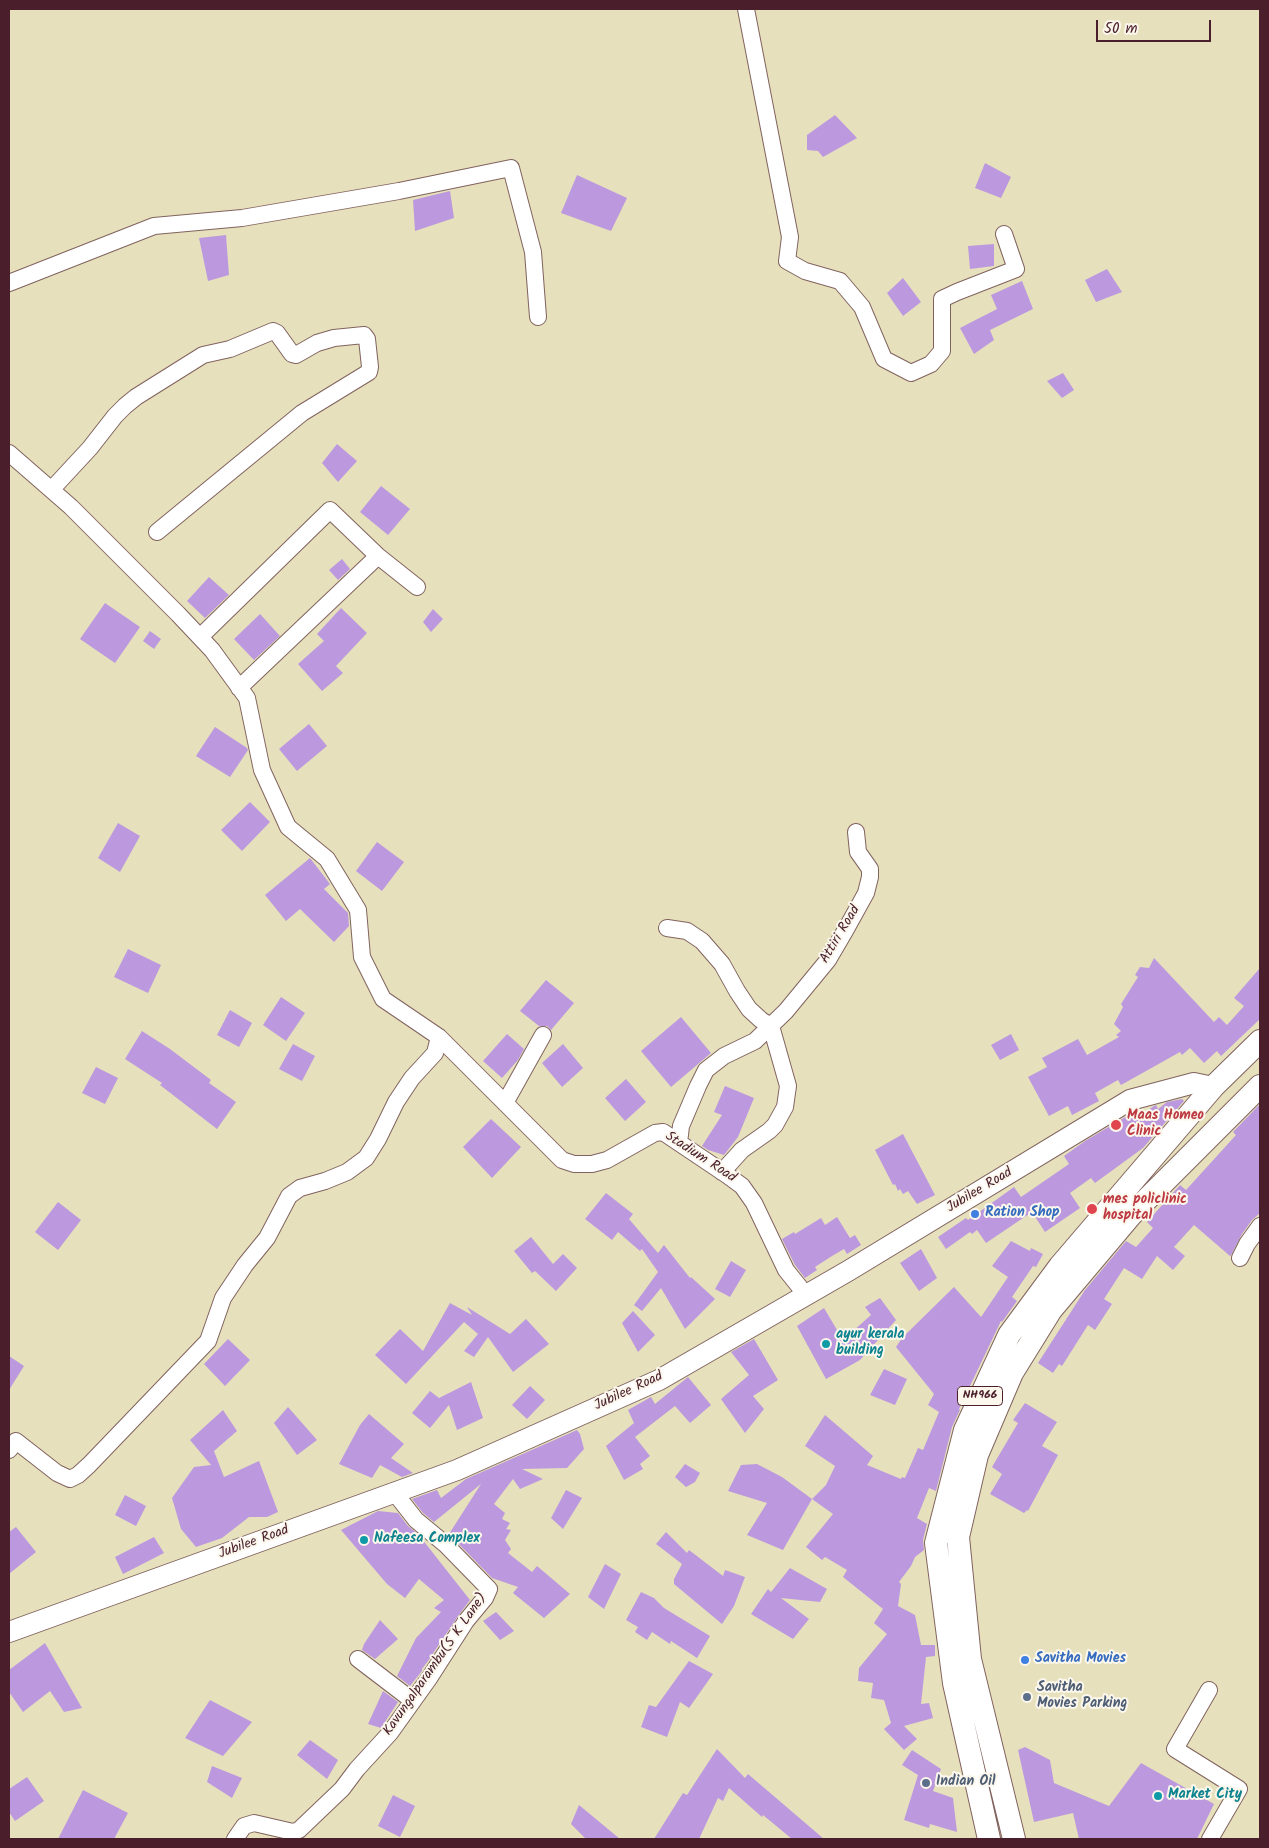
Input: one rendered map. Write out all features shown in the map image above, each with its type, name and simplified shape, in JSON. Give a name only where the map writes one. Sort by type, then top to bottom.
[{"type":"highway","name":"NH966","points":[[989,1839],[954,1683],[936,1543],[965,1430],[1009,1335],[1060,1266],[1213,1087],[1260,1041]]},
{"type":"highway","points":[[1213,1087],[1225,1082],[1238,1089],[1235,1112]]},
{"type":"highway","name":"NH966","points":[[1014,1839],[970,1658],[958,1537],[977,1455],[1012,1373],[1051,1310],[1131,1215],[1260,1086]]},
{"type":"main road","name":"Jubilee Road","points":[[9,1632],[457,1470],[658,1380],[806,1295],[1130,1100],[1194,1083],[1213,1087]]},
{"type":"street","points":[[746,9],[790,237],[787,261],[804,271],[840,281],[862,307],[884,359],[911,373],[931,364],[942,351],[942,300],[957,292],[1016,269],[1004,234]]},
{"type":"street","points":[[9,283],[154,226],[242,218],[399,191],[511,168],[533,252],[538,318]]},
{"type":"street","points":[[52,489],[125,406],[136,397],[203,355],[230,349],[273,331],[292,354],[296,355],[317,343],[334,338],[364,335],[370,367],[369,372],[302,413],[158,532]]},
{"type":"street","name":"Stadium Road","points":[[9,453],[52,489],[200,636],[247,698],[262,770],[288,827],[327,859],[358,910],[362,957],[383,999],[439,1037],[562,1160],[574,1164],[592,1164],[607,1160],[655,1133],[663,1132],[722,1172],[742,1186],[754,1202],[773,1246],[786,1270],[806,1295]]},
{"type":"street","points":[[200,636],[330,510],[378,556],[417,587]]},
{"type":"street","points":[[239,688],[378,556]]},
{"type":"street","name":"Attiri Road","points":[[679,1143],[681,1126],[706,1070],[724,1056],[755,1041],[786,1011],[828,960],[866,892],[870,877],[870,869],[858,852],[856,832]]},
{"type":"street","points":[[667,928],[687,931],[702,942],[722,964],[749,1008],[761,1020],[771,1026],[788,1086],[785,1107],[775,1125],[742,1150],[722,1172]]},
{"type":"street","points":[[505,1103],[543,1035]]},
{"type":"street","points":[[11,1442],[57,1473],[70,1479],[78,1476],[90,1465],[208,1341],[223,1298],[245,1265],[267,1238],[289,1196],[300,1188],[347,1172],[366,1158],[378,1139],[396,1102],[412,1078],[435,1053],[439,1037]]},
{"type":"street","points":[[1240,1258],[1260,1226]]},
{"type":"street","name":"Kavungalparambu(S K Lane)","points":[[235,1839],[244,1826],[254,1823],[293,1832],[299,1830],[342,1789],[357,1769],[390,1734],[466,1621],[485,1598],[489,1589],[445,1544],[416,1520],[394,1492]]},
{"type":"street","points":[[358,1659],[414,1701]]},
{"type":"street","points":[[1209,1690],[1175,1749],[1239,1789],[1210,1839]]},
{"type":"building","points":[[835,115],[857,138],[823,157],[818,151],[807,150],[807,135]]},
{"type":"building","points":[[985,163],[1011,177],[1001,198],[975,188]]},
{"type":"building","points":[[577,175],[627,198],[611,231],[561,213]]},
{"type":"building","points":[[450,191],[454,218],[415,231],[413,200]]},
{"type":"building","points":[[226,235],[229,275],[208,281],[199,238]]},
{"type":"building","points":[[994,244],[994,266],[970,269],[968,246]]},
{"type":"building","points":[[1107,269],[1122,292],[1096,302],[1085,280]]},
{"type":"building","points":[[903,278],[921,302],[903,316],[887,293]]},
{"type":"building","points":[[1022,281],[1033,309],[990,330],[994,340],[974,354],[960,328],[997,309],[991,295]]},
{"type":"building","points":[[1063,373],[1074,390],[1062,398],[1047,381]]},
{"type":"building","points":[[337,444],[357,461],[338,482],[322,463]]},
{"type":"building","points":[[381,486],[410,509],[388,535],[360,512]]},
{"type":"building","points":[[342,559],[350,569],[338,580],[329,570]]},
{"type":"building","points":[[209,577],[229,595],[205,618],[187,601]]},
{"type":"building","points":[[105,603],[140,627],[115,663],[80,639]]},
{"type":"building","points":[[341,608],[367,633],[336,666],[343,673],[322,691],[298,664],[324,641],[317,634]]},
{"type":"building","points":[[433,609],[443,619],[431,632],[423,622]]},
{"type":"building","points":[[260,614],[280,636],[254,660],[234,639]]},
{"type":"building","points":[[150,631],[161,639],[154,649],[143,641]]},
{"type":"building","points":[[309,724],[327,746],[297,771],[279,749]]},
{"type":"building","points":[[215,727],[248,750],[230,777],[196,756]]},
{"type":"building","points":[[250,802],[270,822],[242,851],[221,830]]},
{"type":"building","points":[[118,823],[140,836],[120,872],[98,858]]},
{"type":"building","points":[[377,842],[404,862],[382,891],[356,871]]},
{"type":"building","points":[[310,858],[330,884],[324,889],[348,913],[349,926],[334,942],[300,909],[286,921],[265,895]]},
{"type":"building","points":[[128,949],[161,965],[148,993],[114,977]]},
{"type":"building","points":[[1154,958],[1214,1022],[1219,1017],[1227,1025],[1244,1006],[1234,998],[1260,968],[1260,1019],[1221,1056],[1217,1051],[1204,1063],[1190,1048],[1182,1055],[1180,1052],[1121,1085],[1118,1080],[1095,1093],[1099,1101],[1072,1115],[1068,1106],[1049,1116],[1028,1077],[1047,1067],[1042,1058],[1078,1039],[1087,1055],[1119,1037],[1116,1035],[1121,1031],[1114,1024],[1123,1007],[1121,1004],[1138,977],[1135,975],[1140,967],[1149,968]]},
{"type":"building","points":[[546,980],[574,1003],[551,1030],[547,1026],[539,1026],[520,1011]]},
{"type":"building","points":[[281,997],[305,1013],[286,1041],[263,1025]]},
{"type":"building","points":[[230,1010],[252,1023],[239,1047],[217,1035]]},
{"type":"building","points":[[681,1017],[711,1053],[671,1087],[641,1051]]},
{"type":"building","points":[[142,1031],[170,1049],[211,1080],[209,1083],[236,1102],[217,1129],[160,1085],[162,1083],[125,1059]]},
{"type":"building","points":[[507,1034],[524,1049],[518,1060],[502,1078],[483,1061]]},
{"type":"building","points":[[1011,1034],[1019,1050],[1000,1060],[991,1045]]},
{"type":"building","points":[[293,1044],[315,1056],[302,1081],[279,1069]]},
{"type":"building","points":[[563,1044],[583,1068],[562,1087],[542,1063]]},
{"type":"building","points":[[96,1067],[118,1078],[105,1104],[82,1093]]},
{"type":"building","points":[[626,1079],[646,1102],[625,1121],[605,1098]]},
{"type":"building","points":[[725,1086],[754,1098],[738,1137],[724,1155],[702,1146],[722,1115],[714,1112]]},
{"type":"building","points":[[1182,1099],[1184,1101],[1143,1148],[1095,1183],[1091,1178],[1070,1193],[1080,1208],[1045,1232],[1032,1212],[986,1243],[977,1230],[972,1234],[970,1232],[946,1249],[938,1237],[966,1218],[968,1220],[1014,1187],[1021,1197],[1069,1164],[1064,1156],[1132,1113],[1136,1118],[1156,1105],[1158,1109],[1167,1102]]},
{"type":"building","points":[[1260,1104],[1260,1213],[1252,1220],[1242,1234],[1231,1255],[1194,1225],[1174,1247],[1185,1256],[1173,1270],[1157,1256],[1142,1279],[1124,1268],[1104,1299],[1112,1304],[1095,1330],[1088,1325],[1062,1366],[1059,1364],[1053,1373],[1038,1363],[1085,1290],[1126,1241],[1136,1247],[1153,1228],[1147,1222],[1180,1185],[1186,1190],[1236,1135],[1233,1132]]},
{"type":"building","points":[[491,1119],[521,1147],[492,1178],[463,1147]]},
{"type":"building","points":[[903,1134],[935,1195],[917,1204],[908,1191],[903,1194],[900,1189],[898,1191],[895,1184],[893,1185],[875,1150]]},
{"type":"building","points":[[606,1193],[633,1214],[629,1219],[658,1253],[664,1245],[690,1278],[715,1299],[685,1329],[661,1288],[642,1311],[634,1305],[658,1272],[642,1249],[640,1251],[618,1232],[612,1240],[585,1219]]},
{"type":"building","points":[[58,1202],[81,1220],[58,1250],[35,1232]]},
{"type":"building","points":[[837,1217],[850,1238],[855,1235],[861,1245],[847,1254],[844,1249],[832,1256],[815,1267],[817,1270],[805,1278],[795,1265],[782,1239],[794,1232],[795,1234],[821,1218],[825,1225]]},
{"type":"building","points":[[531,1237],[553,1264],[563,1254],[577,1268],[556,1291],[535,1271],[532,1273],[514,1251]]},
{"type":"building","points":[[1011,1241],[1030,1251],[1031,1248],[1043,1254],[1036,1267],[1033,1266],[1012,1297],[1017,1301],[1001,1321],[959,1409],[952,1427],[936,1491],[929,1488],[917,1518],[927,1524],[923,1540],[924,1550],[915,1557],[899,1582],[901,1584],[898,1606],[915,1615],[921,1645],[935,1645],[935,1656],[926,1657],[921,1704],[929,1703],[933,1718],[904,1726],[917,1739],[904,1750],[884,1729],[891,1723],[884,1700],[871,1698],[873,1683],[858,1681],[859,1668],[887,1634],[874,1623],[883,1609],[843,1577],[847,1570],[825,1557],[822,1560],[806,1547],[833,1514],[812,1499],[826,1485],[835,1466],[805,1446],[825,1415],[873,1456],[867,1465],[901,1479],[902,1477],[905,1478],[918,1448],[923,1450],[939,1412],[928,1405],[934,1394],[896,1347],[902,1338],[954,1287],[981,1317],[1008,1277],[992,1266]]},
{"type":"building","points":[[921,1249],[937,1278],[919,1291],[900,1263]]},
{"type":"building","points":[[731,1261],[746,1270],[730,1297],[715,1289]]},
{"type":"building","points":[[880,1298],[896,1320],[860,1360],[826,1379],[797,1326],[824,1308],[843,1340],[871,1315],[865,1307]]},
{"type":"building","points":[[450,1303],[472,1315],[467,1307],[510,1334],[526,1319],[549,1344],[513,1372],[488,1337],[474,1357],[464,1351],[478,1334],[464,1322],[406,1384],[375,1355],[400,1329],[423,1351]]},
{"type":"building","points":[[633,1311],[655,1335],[638,1352],[622,1323]]},
{"type":"building","points":[[228,1339],[250,1360],[225,1386],[204,1364]]},
{"type":"building","points":[[754,1339],[778,1380],[753,1396],[764,1409],[745,1433],[721,1399],[749,1375],[731,1352]]},
{"type":"building","points":[[9,1356],[24,1366],[9,1390]]},
{"type":"building","points":[[884,1369],[907,1379],[895,1405],[870,1395]]},
{"type":"building","points":[[688,1377],[711,1405],[690,1423],[675,1406],[635,1437],[650,1456],[640,1464],[643,1469],[624,1480],[606,1446],[634,1423],[628,1410],[651,1397],[655,1404]]},
{"type":"building","points":[[471,1382],[483,1418],[457,1430],[449,1405],[430,1428],[412,1413],[430,1391],[439,1398]]},
{"type":"building","points":[[530,1386],[545,1400],[527,1419],[512,1405]]},
{"type":"building","points":[[1025,1403],[1057,1422],[1042,1446],[1058,1455],[1028,1511],[1024,1513],[990,1494],[1002,1474],[992,1467],[1018,1423],[1013,1420]]},
{"type":"building","points":[[288,1407],[317,1440],[297,1455],[274,1423]]},
{"type":"building","points":[[223,1410],[237,1431],[214,1451],[224,1477],[259,1461],[278,1512],[267,1517],[249,1517],[222,1538],[196,1547],[181,1529],[172,1498],[194,1467],[211,1465],[190,1440]]},
{"type":"building","points":[[369,1414],[404,1444],[391,1458],[413,1473],[402,1477],[380,1465],[372,1478],[339,1464],[360,1425]]},
{"type":"building","points":[[577,1430],[584,1449],[567,1468],[522,1469],[543,1479],[520,1489],[513,1479],[494,1504],[505,1513],[502,1519],[510,1523],[506,1529],[511,1530],[505,1540],[511,1549],[508,1553],[532,1572],[537,1566],[570,1594],[544,1618],[513,1593],[518,1587],[492,1578],[449,1534],[481,1484],[434,1522],[423,1513],[412,1499],[437,1490],[441,1498],[466,1479]]},
{"type":"building","points":[[685,1464],[700,1473],[695,1482],[686,1487],[675,1477]]},
{"type":"building","points":[[757,1464],[782,1477],[812,1499],[783,1550],[747,1535],[767,1503],[728,1491],[741,1465]]},
{"type":"building","points":[[566,1490],[582,1498],[563,1529],[551,1518]]},
{"type":"building","points":[[125,1495],[146,1506],[136,1526],[115,1515]]},
{"type":"building","points":[[378,1511],[398,1513],[408,1526],[418,1534],[470,1600],[410,1686],[397,1676],[416,1638],[441,1612],[434,1608],[444,1600],[419,1579],[405,1598],[387,1584],[341,1530]]},
{"type":"building","points":[[16,1527],[36,1552],[9,1574],[9,1532]]},
{"type":"building","points":[[666,1532],[687,1553],[689,1550],[723,1576],[725,1570],[745,1577],[734,1606],[722,1624],[674,1584],[674,1579],[682,1564],[656,1544]]},
{"type":"building","points":[[154,1537],[164,1553],[123,1574],[115,1557]]},
{"type":"building","points":[[605,1564],[621,1574],[604,1609],[588,1597]]},
{"type":"building","points":[[790,1568],[827,1589],[820,1602],[781,1598],[809,1619],[793,1639],[751,1614],[768,1589],[771,1592]]},
{"type":"building","points":[[641,1592],[654,1598],[664,1608],[710,1636],[697,1658],[671,1641],[670,1644],[652,1632],[647,1640],[635,1632],[638,1627],[626,1620]]},
{"type":"building","points":[[496,1612],[514,1631],[500,1640],[483,1621]]},
{"type":"building","points":[[380,1620],[398,1639],[375,1659],[362,1650]]},
{"type":"building","points":[[45,1643],[82,1708],[64,1712],[50,1691],[23,1712],[9,1692],[9,1670]]},
{"type":"building","points":[[689,1661],[713,1674],[689,1708],[680,1702],[667,1737],[641,1727],[649,1705],[656,1707]]},
{"type":"building","points":[[383,1691],[398,1702],[381,1728],[368,1724]]},
{"type":"building","points":[[210,1700],[252,1722],[223,1756],[185,1738]]},
{"type":"building","points":[[310,1740],[338,1760],[327,1779],[297,1755]]},
{"type":"building","name":"Market City","points":[[1025,1747],[1050,1760],[1054,1783],[1109,1806],[1141,1763],[1214,1804],[1197,1839],[1079,1839],[1073,1813],[1034,1822],[1018,1750]]},
{"type":"building","points":[[717,1749],[745,1778],[748,1774],[824,1839],[792,1839],[763,1815],[762,1817],[729,1788],[723,1801],[718,1798],[699,1839],[654,1839],[683,1793],[687,1795]]},
{"type":"building","name":"Indian Oil","points":[[912,1750],[941,1769],[933,1791],[953,1798],[957,1832],[930,1824],[929,1828],[904,1820],[918,1775],[902,1765]]},
{"type":"building","points":[[212,1766],[242,1778],[232,1798],[207,1782]]},
{"type":"building","points":[[27,1777],[44,1801],[15,1821],[9,1812],[9,1789]]},
{"type":"building","points":[[83,1790],[128,1813],[114,1839],[58,1839]]},
{"type":"building","points":[[393,1795],[415,1806],[400,1837],[378,1826]]},
{"type":"building","points":[[579,1805],[620,1839],[586,1839],[571,1824]]},
{"type":"place","name":"Maas Homeo Clinic","points":[[1116,1125]]},
{"type":"place","name":"mes policlinic hospital","points":[[1092,1209]]},
{"type":"place","name":"Ration Shop","points":[[975,1214]]},
{"type":"place","name":"ayur kerala building","points":[[826,1344]]},
{"type":"place","name":"Nafeesa Complex","points":[[364,1540]]},
{"type":"place","name":"Savitha Movies","points":[[1025,1660]]},
{"type":"place","name":"Savitha Movies Parking","points":[[1027,1697]]},
{"type":"place","name":"Indian Oil","points":[[926,1783]]},
{"type":"place","name":"Market City","points":[[1158,1796]]}]
